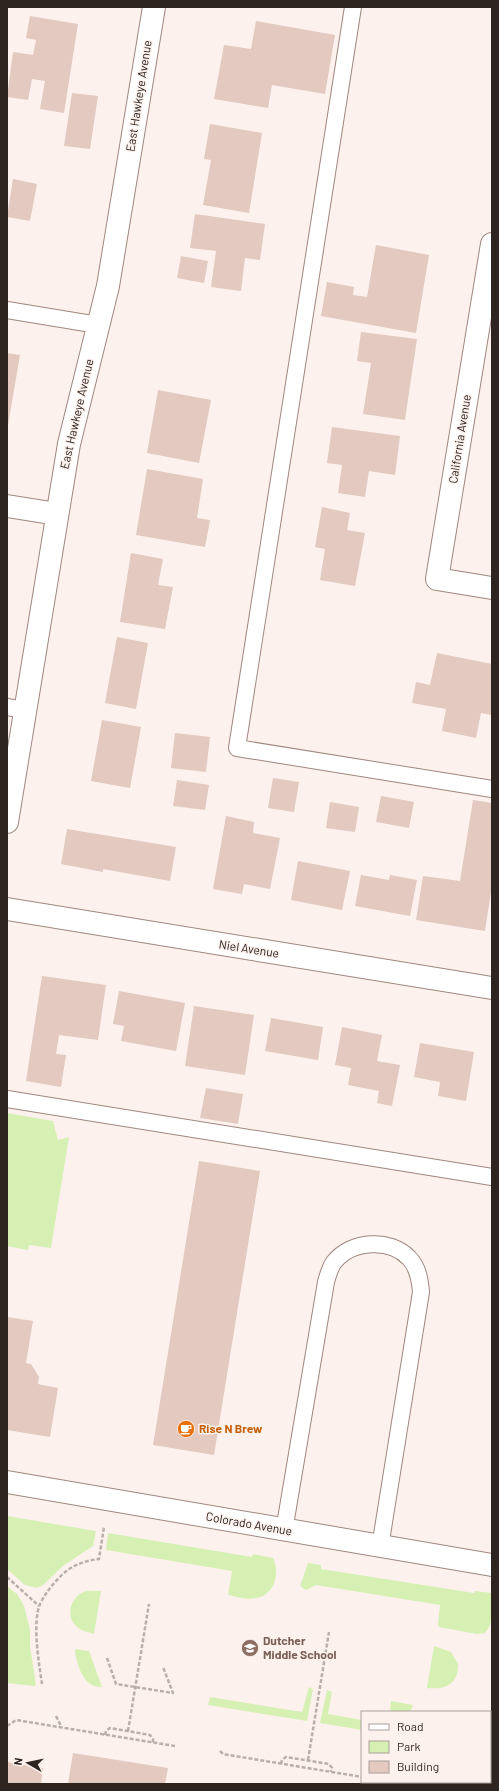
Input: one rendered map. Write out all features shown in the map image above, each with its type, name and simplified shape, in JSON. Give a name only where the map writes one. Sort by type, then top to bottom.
[{"type":"street","name":"East Hawkeye Avenue","points":[[7,822],[16,709],[57,514],[69,444],[111,270],[154,7]]},
{"type":"street","name":"California Avenue","points":[[492,244],[436,579],[492,588]]},
{"type":"street","points":[[7,506],[57,514]]},
{"type":"street","name":"Niel Avenue","points":[[7,909],[492,988]]},
{"type":"street","name":"Colorado Avenue","points":[[7,1482],[284,1531],[492,1565]]},
{"type":"lane","points":[[354,7],[236,748],[492,789]]},
{"type":"lane","points":[[7,310],[98,325]]},
{"type":"lane","points":[[7,1099],[492,1177]]},
{"type":"lane","points":[[284,1531],[329,1271],[334,1262],[349,1250],[367,1244],[386,1245],[403,1252],[410,1258],[419,1273],[421,1292],[380,1547]]},
{"type":"path","points":[[42,1684],[38,1656],[37,1626],[40,1606],[48,1589],[61,1575],[74,1565],[86,1560],[99,1559],[104,1527]]},
{"type":"path","points":[[7,1577],[40,1606]]},
{"type":"path","points":[[128,1731],[149,1604]]},
{"type":"path","points":[[308,1760],[329,1632]]},
{"type":"path","points":[[107,1658],[116,1684],[173,1693],[163,1667]]},
{"type":"path","points":[[56,1716],[62,1728]]},
{"type":"path","points":[[7,1726],[16,1720],[175,1746]]},
{"type":"path","points":[[105,1735],[106,1731],[110,1728],[150,1735],[153,1739],[153,1743]]},
{"type":"path","points":[[220,1751],[223,1754],[361,1777]]},
{"type":"path","points":[[282,1764],[282,1760],[286,1757],[308,1760],[329,1764],[332,1768],[331,1772]]},
{"type":"green space","points":[[7,1113],[53,1121],[58,1140],[69,1137],[51,1248],[29,1245],[28,1250],[7,1246]]},
{"type":"green space","points":[[7,1516],[96,1531],[93,1546],[63,1566],[43,1585],[37,1588],[25,1585],[7,1569]]},
{"type":"green space","points":[[108,1533],[252,1557],[253,1554],[273,1558],[276,1576],[272,1588],[268,1593],[262,1596],[253,1599],[228,1595],[232,1571],[106,1550]]},
{"type":"green space","points":[[308,1563],[321,1565],[321,1569],[474,1593],[475,1591],[492,1593],[492,1614],[490,1625],[485,1633],[477,1634],[439,1627],[440,1605],[316,1585],[306,1590],[300,1586]]},
{"type":"green space","points":[[7,1586],[17,1594],[24,1606],[30,1629],[30,1646],[36,1685],[34,1686],[7,1683]]},
{"type":"green space","points":[[87,1591],[101,1591],[94,1634],[78,1628],[72,1621],[70,1611],[71,1606],[77,1596]]},
{"type":"green space","points":[[434,1646],[451,1652],[458,1664],[458,1671],[453,1681],[445,1687],[427,1688]]},
{"type":"green space","points":[[76,1649],[89,1651],[102,1687],[90,1684],[82,1675],[75,1651]]},
{"type":"green space","points":[[309,1687],[313,1689],[307,1721],[208,1705],[210,1697],[302,1712]]},
{"type":"green space","points":[[327,1690],[332,1692],[328,1714],[361,1720],[361,1730],[320,1723]]},
{"type":"green space","points":[[391,1701],[413,1705],[410,1711],[390,1711]]},
{"type":"building","points":[[30,16],[78,24],[64,113],[40,109],[45,81],[32,79],[28,100],[7,97],[13,52],[33,55],[36,40],[26,38]]},
{"type":"building","points":[[256,21],[335,35],[325,94],[272,85],[268,108],[214,99],[224,45],[251,49]]},
{"type":"building","points":[[72,93],[98,96],[90,149],[64,146]]},
{"type":"building","points":[[210,124],[262,133],[249,213],[203,205],[211,160],[204,159]]},
{"type":"building","points":[[13,179],[37,184],[30,221],[7,217]]},
{"type":"building","points":[[195,214],[265,224],[260,260],[245,258],[241,291],[211,287],[216,251],[190,248]]},
{"type":"building","points":[[376,245],[429,255],[416,333],[321,316],[327,282],[354,287],[353,295],[367,297]]},
{"type":"building","points":[[181,256],[208,261],[204,283],[177,278]]},
{"type":"building","points":[[361,332],[417,339],[405,420],[363,414],[371,363],[357,361]]},
{"type":"building","points":[[7,353],[20,355],[8,425],[7,425]]},
{"type":"building","points":[[158,390],[211,400],[199,463],[147,453]]},
{"type":"building","points":[[332,427],[400,436],[395,475],[369,471],[365,497],[338,493],[342,465],[327,463]]},
{"type":"building","points":[[147,469],[203,479],[197,518],[210,520],[205,547],[136,535]]},
{"type":"building","points":[[322,507],[350,513],[347,530],[365,533],[355,586],[320,580],[325,549],[315,547]]},
{"type":"building","points":[[131,553],[163,559],[158,585],[173,587],[165,629],[120,622]]},
{"type":"building","points":[[117,637],[148,643],[136,709],[105,703]]},
{"type":"building","points":[[437,653],[492,664],[492,715],[481,713],[476,738],[442,731],[446,709],[412,703],[416,682],[430,685]]},
{"type":"building","points":[[102,720],[141,727],[130,788],[91,781]]},
{"type":"building","points":[[175,733],[210,737],[206,772],[171,768]]},
{"type":"building","points":[[273,778],[299,782],[294,812],[268,808]]},
{"type":"building","points":[[177,780],[209,785],[205,810],[173,806]]},
{"type":"building","points":[[381,796],[414,802],[409,828],[376,822]]},
{"type":"building","points":[[473,800],[492,803],[492,885],[485,931],[416,920],[423,876],[460,881]]},
{"type":"building","points":[[330,802],[359,807],[355,832],[326,828]]},
{"type":"building","points":[[226,816],[254,822],[253,833],[280,838],[270,889],[244,884],[242,894],[213,889]]},
{"type":"building","points":[[67,829],[176,847],[170,881],[103,869],[103,872],[61,864]]},
{"type":"building","points":[[298,861],[350,871],[342,910],[291,900]]},
{"type":"building","points":[[361,875],[389,880],[390,875],[417,880],[410,916],[355,906]]},
{"type":"building","points":[[42,976],[106,985],[98,1040],[59,1035],[56,1054],[66,1055],[61,1087],[26,1081]]},
{"type":"building","points":[[119,991],[185,1003],[176,1051],[121,1041],[124,1026],[113,1024]]},
{"type":"building","points":[[194,1006],[254,1015],[245,1075],[185,1066]]},
{"type":"building","points":[[271,1018],[323,1027],[318,1060],[265,1051]]},
{"type":"building","points":[[342,1027],[382,1035],[377,1061],[400,1065],[392,1106],[377,1103],[379,1091],[348,1085],[351,1068],[335,1065]]},
{"type":"building","points":[[420,1043],[474,1052],[466,1101],[438,1096],[440,1082],[414,1077]]},
{"type":"building","points":[[206,1088],[243,1094],[238,1124],[200,1118]]},
{"type":"building","points":[[199,1161],[260,1171],[214,1455],[153,1445]]},
{"type":"building","points":[[7,1317],[33,1321],[26,1363],[31,1364],[39,1377],[38,1384],[58,1388],[50,1437],[7,1430]]},
{"type":"building","points":[[73,1753],[168,1768],[165,1784],[68,1784]]},
{"type":"building","points":[[7,1762],[43,1768],[41,1784],[7,1784]]},
{"type":"building","points":[[492,1774],[492,1784],[461,1784],[491,1783]]},
{"type":"place","name":"Rise N Brew","points":[[186,1429]]},
{"type":"place","name":"Dutcher Middle School","points":[[250,1648]]}]
